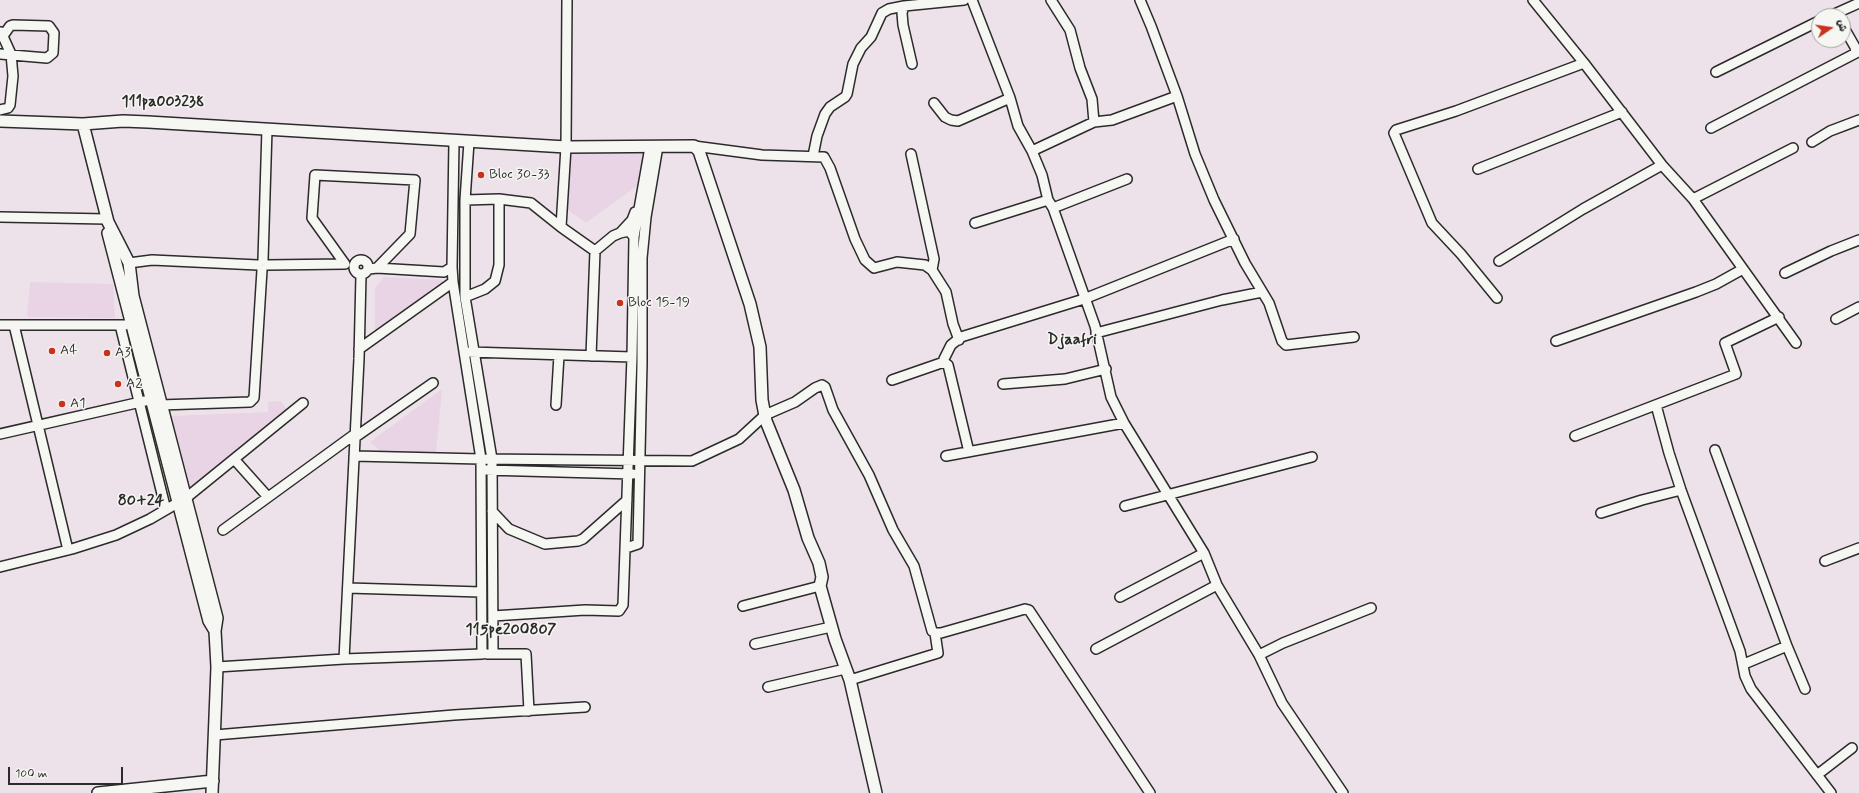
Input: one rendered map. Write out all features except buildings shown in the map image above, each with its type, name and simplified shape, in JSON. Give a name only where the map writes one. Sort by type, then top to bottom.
[{"type":"street","points":[[561,228],[566,147],[567,0]]},
{"type":"street","points":[[813,156],[817,136],[825,114],[830,107],[847,94],[853,64],[857,54],[870,37],[877,20],[882,13],[889,9],[904,6],[960,0]]},
{"type":"street","points":[[972,0],[1010,98],[1018,126],[1032,151],[1042,175],[1048,200],[1053,208],[1096,333],[1106,369],[1111,397],[1124,423],[1204,552],[1217,586],[1259,655],[1282,703],[1342,793]]},
{"type":"street","points":[[1051,0],[1070,30],[1080,68],[1092,99],[1094,122]]},
{"type":"street","points":[[1140,0],[1177,96],[1195,154],[1224,223],[1269,303],[1282,341],[1286,345],[1354,337]]},
{"type":"street","points":[[1534,0],[1584,62],[1662,165],[1693,199],[1796,343]]},
{"type":"street","points":[[1849,8],[1859,3]]},
{"type":"street","points":[[904,6],[902,13],[903,26],[912,64]]},
{"type":"street","points":[[0,54],[12,54],[47,58],[54,53],[54,33],[48,26],[14,25],[10,26],[2,33],[12,54],[13,76],[10,104],[8,108],[0,110]]},
{"type":"street","points":[[1716,72],[1811,25]]},
{"type":"street","points":[[1711,128],[1856,53],[1855,47],[1851,40]]},
{"type":"street","points":[[1497,298],[1461,254],[1432,223],[1394,133],[1396,130],[1456,111],[1584,62]]},
{"type":"street","points":[[1032,151],[1094,122],[1112,120],[1177,96]]},
{"type":"street","points":[[934,103],[945,117],[958,121],[1010,98]]},
{"type":"street","points":[[1478,169],[1622,112]]},
{"type":"street","points":[[1812,142],[1830,131],[1859,120]]},
{"type":"street","points":[[0,121],[83,124],[135,121],[566,147],[694,146],[762,155],[824,157],[855,239],[869,265],[874,268],[897,262],[925,265],[932,270],[946,292],[953,324],[959,340]]},
{"type":"street","points":[[83,124],[107,221],[107,230],[119,254],[130,266],[133,296],[130,324],[160,405],[209,621],[215,631],[217,667],[212,793]]},
{"type":"street","points":[[160,405],[250,402],[254,398],[263,265],[267,130]]},
{"type":"street","points":[[454,141],[453,282],[481,459],[482,654]]},
{"type":"street","points":[[469,142],[465,200],[465,297],[492,459],[493,654]]},
{"type":"street","points":[[620,233],[632,220],[641,195],[654,146]]},
{"type":"street","points":[[626,548],[638,544],[642,258],[654,146]]},
{"type":"street","points":[[694,146],[699,151],[757,329],[760,347],[762,400],[765,416],[771,435],[781,454],[794,490],[808,538],[819,563],[822,577],[820,586],[831,627],[850,680],[876,793]]},
{"type":"street","points":[[1693,199],[1793,148]]},
{"type":"street","points":[[911,154],[934,259],[932,270]]},
{"type":"street","points":[[1499,261],[1583,209],[1662,165]]},
{"type":"street","points":[[369,271],[410,234],[415,180],[315,175],[312,218],[355,271],[444,272],[452,267]]},
{"type":"street","points":[[1053,208],[1127,179]]},
{"type":"street","points":[[493,616],[585,610],[619,611],[623,605],[632,357],[634,237],[641,195]]},
{"type":"street","points":[[465,200],[499,199],[531,202],[561,228],[596,251]]},
{"type":"street","points":[[465,297],[485,289],[495,281],[499,265],[499,199]]},
{"type":"street","points":[[975,223],[1048,200]]},
{"type":"street","points":[[0,217],[107,221]]},
{"type":"street","points":[[592,356],[596,251],[613,236],[620,233],[629,231],[634,237]]},
{"type":"street","points":[[944,362],[951,345],[961,337],[1084,298],[1234,239]]},
{"type":"street","points":[[1785,274],[1831,251],[1859,240]]},
{"type":"street","points":[[119,254],[118,272],[130,324],[166,510]]},
{"type":"street","points":[[118,272],[124,272],[130,266],[152,260],[263,265],[350,265],[363,260],[367,262],[369,271],[360,349],[354,436],[344,659]]},
{"type":"street","points":[[1556,341],[1696,292],[1716,284],[1743,269]]},
{"type":"street","points":[[360,349],[453,282]]},
{"type":"street","points":[[1096,333],[1222,300],[1262,292]]},
{"type":"street","points":[[1836,319],[1859,307]]},
{"type":"street","points":[[1575,436],[1736,374],[1725,343],[1779,318]]},
{"type":"street","points":[[0,325],[130,324]]},
{"type":"street","points":[[14,325],[39,424],[68,550]]},
{"type":"street","points":[[465,352],[632,357]]},
{"type":"street","points":[[556,406],[558,355]]},
{"type":"street","points":[[892,380],[944,362]]},
{"type":"street","points":[[944,362],[948,364],[969,452]]},
{"type":"street","points":[[1003,384],[1064,379],[1106,369]]},
{"type":"street","points":[[223,530],[354,436],[433,383]]},
{"type":"street","points":[[354,456],[692,461],[738,438],[765,416],[795,402],[822,385],[825,387],[834,410],[868,475],[893,530],[914,566],[932,631],[935,633],[938,653],[850,680]]},
{"type":"street","points":[[145,401],[182,500]]},
{"type":"street","points":[[0,434],[145,401]]},
{"type":"street","points":[[0,567],[68,550],[119,534],[166,510],[182,500],[303,403]]},
{"type":"street","points":[[1656,405],[1681,490],[1744,664],[1745,676],[1751,689],[1830,793]]},
{"type":"street","points":[[946,456],[1124,423]]},
{"type":"street","points":[[1715,450],[1787,646],[1806,689]]},
{"type":"street","points":[[1125,506],[1312,457]]},
{"type":"street","points":[[234,459],[268,497]]},
{"type":"street","points":[[481,470],[639,474]]},
{"type":"street","points":[[1601,513],[1681,490]]},
{"type":"street","points":[[492,511],[509,529],[545,544],[578,541],[583,539],[627,500]]},
{"type":"street","points":[[1825,561],[1859,548]]},
{"type":"street","points":[[1120,597],[1204,552]]},
{"type":"street","points":[[743,606],[820,586]]},
{"type":"street","points":[[1096,649],[1217,586]]},
{"type":"street","points":[[348,588],[481,592]]},
{"type":"street","points":[[1259,655],[1283,643],[1371,608]]},
{"type":"street","points":[[935,633],[1025,609],[1029,610],[1150,793]]},
{"type":"street","points":[[755,644],[831,627]]},
{"type":"street","points":[[1744,664],[1787,646]]},
{"type":"street","points":[[217,667],[344,659],[482,654],[526,654],[529,711]]},
{"type":"street","points":[[768,687],[845,669]]},
{"type":"street","points":[[215,735],[454,715],[586,708]]},
{"type":"street","points":[[1817,775],[1852,748]]},
{"type":"street","points":[[98,793],[213,781]]},
{"type":"shaded area","points":[[645,150],[638,185],[586,223],[568,210],[569,152]]},
{"type":"shaded area","points":[[384,277],[442,280],[444,285],[375,335],[375,288]]},
{"type":"shaded area","points":[[30,282],[113,284],[115,318],[27,317]]},
{"type":"shaded area","points":[[442,389],[436,454],[380,451],[370,442]]},
{"type":"shaded area","points":[[281,401],[287,410],[191,489],[171,416],[268,412],[268,402]]},
{"type":"place","name":"Bloc 30-33","points":[[481,175]]},
{"type":"place","name":"Bloc 15-19","points":[[620,303]]},
{"type":"place","name":"A4","points":[[52,351]]},
{"type":"place","name":"A3","points":[[107,353]]},
{"type":"place","name":"A2","points":[[118,384]]},
{"type":"place","name":"A1","points":[[62,404]]},
{"type":"district","name":"111pa003238","points":[[163,103]]},
{"type":"district","name":"Djaafri","points":[[1072,341]]},
{"type":"district","name":"80+24","points":[[141,502]]},
{"type":"district","name":"115pe200807","points":[[511,631]]}]
